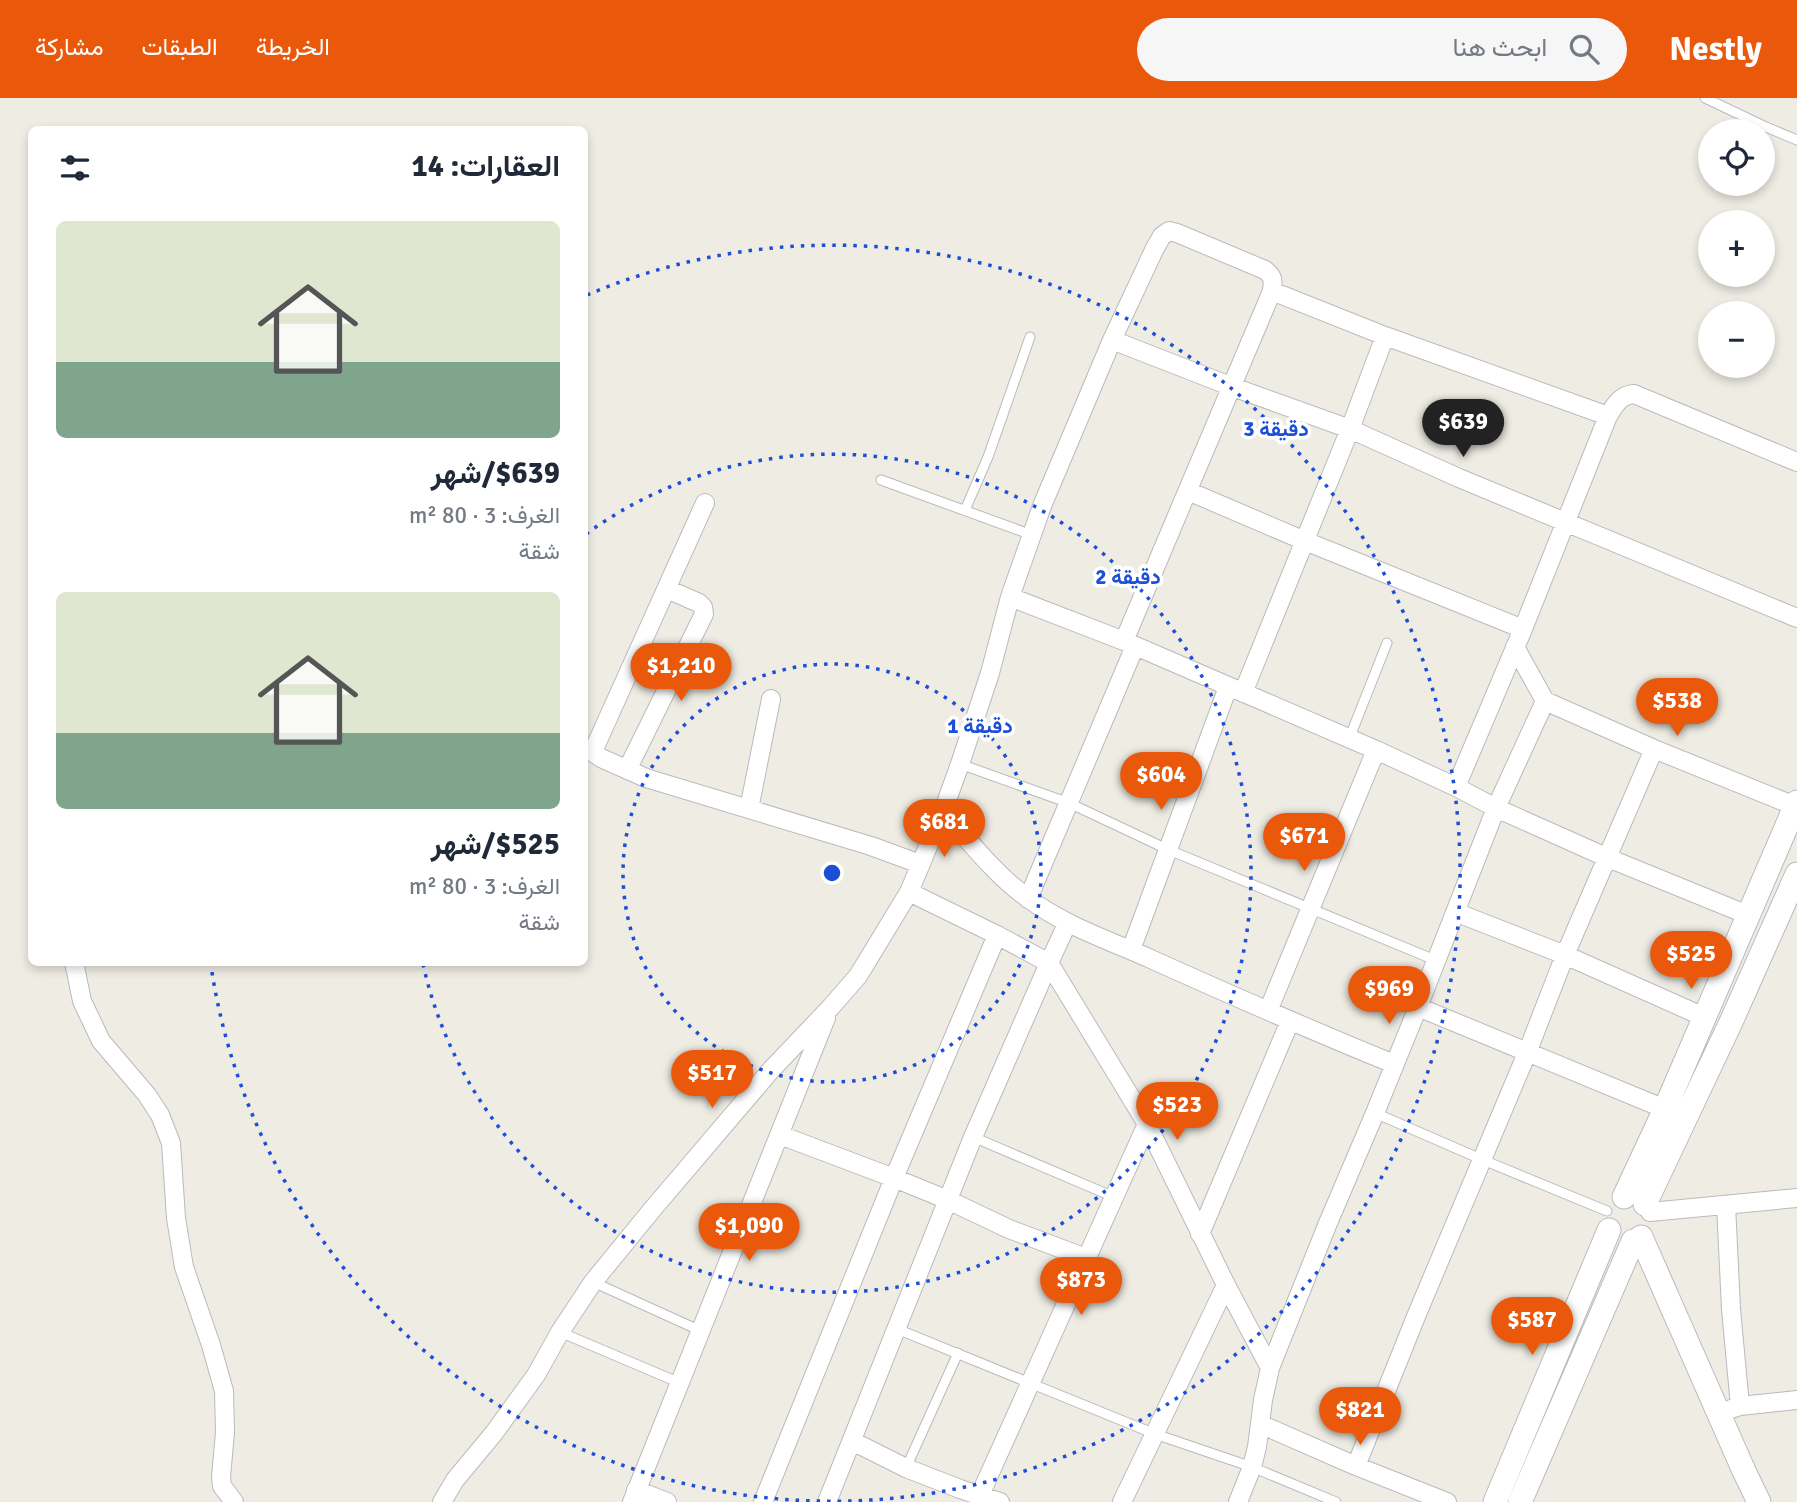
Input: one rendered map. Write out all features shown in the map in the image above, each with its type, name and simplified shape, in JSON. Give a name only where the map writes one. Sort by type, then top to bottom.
[{"type":"street","points":[[442,1502],[455,1480],[494,1433],[536,1375],[593,1282],[771,1070],[830,1009],[858,975],[909,892],[960,764],[990,673],[1010,597],[1042,506],[1112,340],[1155,248],[1162,236],[1169,231],[1272,275],[1272,291],[1230,386],[1069,803],[1028,899]]},
{"type":"street","points":[[1272,291],[1385,336],[1608,416]]},
{"type":"street","points":[[1131,950],[1186,797],[1305,541],[1385,336]]},
{"type":"street","points":[[1112,340],[1350,429],[1459,478],[1797,618]]},
{"type":"street","points":[[1456,787],[1608,416],[1619,400],[1634,394],[1797,462]]},
{"type":"street","points":[[1188,491],[1523,629]]},
{"type":"street","points":[[705,503],[595,747],[595,754],[646,778],[871,846],[920,864]]},
{"type":"street","points":[[627,770],[704,614],[704,607],[699,603],[667,589]]},
{"type":"street","points":[[1010,597],[1129,643],[1376,750],[1608,858],[1748,915]]},
{"type":"street","points":[[1495,1502],[1627,1211],[1665,1109],[1796,804],[1654,749],[1545,701],[1515,647]]},
{"type":"street","points":[[748,809],[771,699]]},
{"type":"street","points":[[1238,1502],[1257,1447],[1270,1368],[1418,1007],[1496,808],[1545,701]]},
{"type":"street","points":[[1356,1466],[1565,955],[1654,749]]},
{"type":"street","points":[[1268,1011],[1376,750]]},
{"type":"street","points":[[943,811],[999,874],[1028,899],[1067,924],[1394,1064]]},
{"type":"street","points":[[1637,1239],[1623,1241],[1615,1237],[1725,1034],[1797,873]]},
{"type":"street","points":[[909,892],[1049,963],[1147,1124],[1200,1234],[1270,1368]]},
{"type":"street","points":[[1455,912],[1565,955],[1704,1017]]},
{"type":"street","points":[[827,1502],[973,1137],[1067,924]]},
{"type":"street","points":[[763,1502],[894,1178],[997,935]]},
{"type":"street","points":[[75,966],[82,1002],[101,1041],[160,1115],[170,1143],[176,1217],[184,1266],[224,1391],[225,1432],[221,1477],[222,1486],[234,1502]]},
{"type":"street","points":[[1418,1007],[1665,1109]]},
{"type":"street","points":[[667,1502],[634,1496],[830,1009]]},
{"type":"street","points":[[1200,1234],[1290,1021]]},
{"type":"street","points":[[980,1495],[1147,1124]]},
{"type":"street","points":[[780,1135],[894,1178],[1009,1229],[1086,1258]]},
{"type":"street","points":[[1627,1211],[1797,1198]]},
{"type":"street","points":[[1726,1205],[1731,1310],[1730,1409]]},
{"type":"street","points":[[1520,1502],[1637,1239],[1647,1230],[1650,1222],[1627,1211]]},
{"type":"street","points":[[1637,1239],[1730,1409],[1759,1502]]},
{"type":"street","points":[[1122,1502],[1226,1285]]},
{"type":"street","points":[[1730,1409],[1797,1400]]},
{"type":"street","points":[[1261,1424],[1447,1502]]},
{"type":"street","points":[[852,1441],[958,1496],[980,1495],[1000,1502]]},
{"type":"lane","points":[[1705,98],[1797,140]]},
{"type":"lane","points":[[965,510],[988,457],[1030,337]]},
{"type":"lane","points":[[881,480],[1032,535]]},
{"type":"lane","points":[[1349,739],[1387,643]]},
{"type":"lane","points":[[960,764],[1069,803],[1169,850],[1435,960]]},
{"type":"lane","points":[[1375,1113],[1483,1160],[1627,1211]]},
{"type":"lane","points":[[973,1137],[1114,1197]]},
{"type":"lane","points":[[593,1282],[701,1331]]},
{"type":"lane","points":[[897,1329],[1155,1434],[1252,1467],[1336,1502]]},
{"type":"lane","points":[[560,1332],[680,1383]]},
{"type":"lane","points":[[906,1468],[958,1353]]}]
